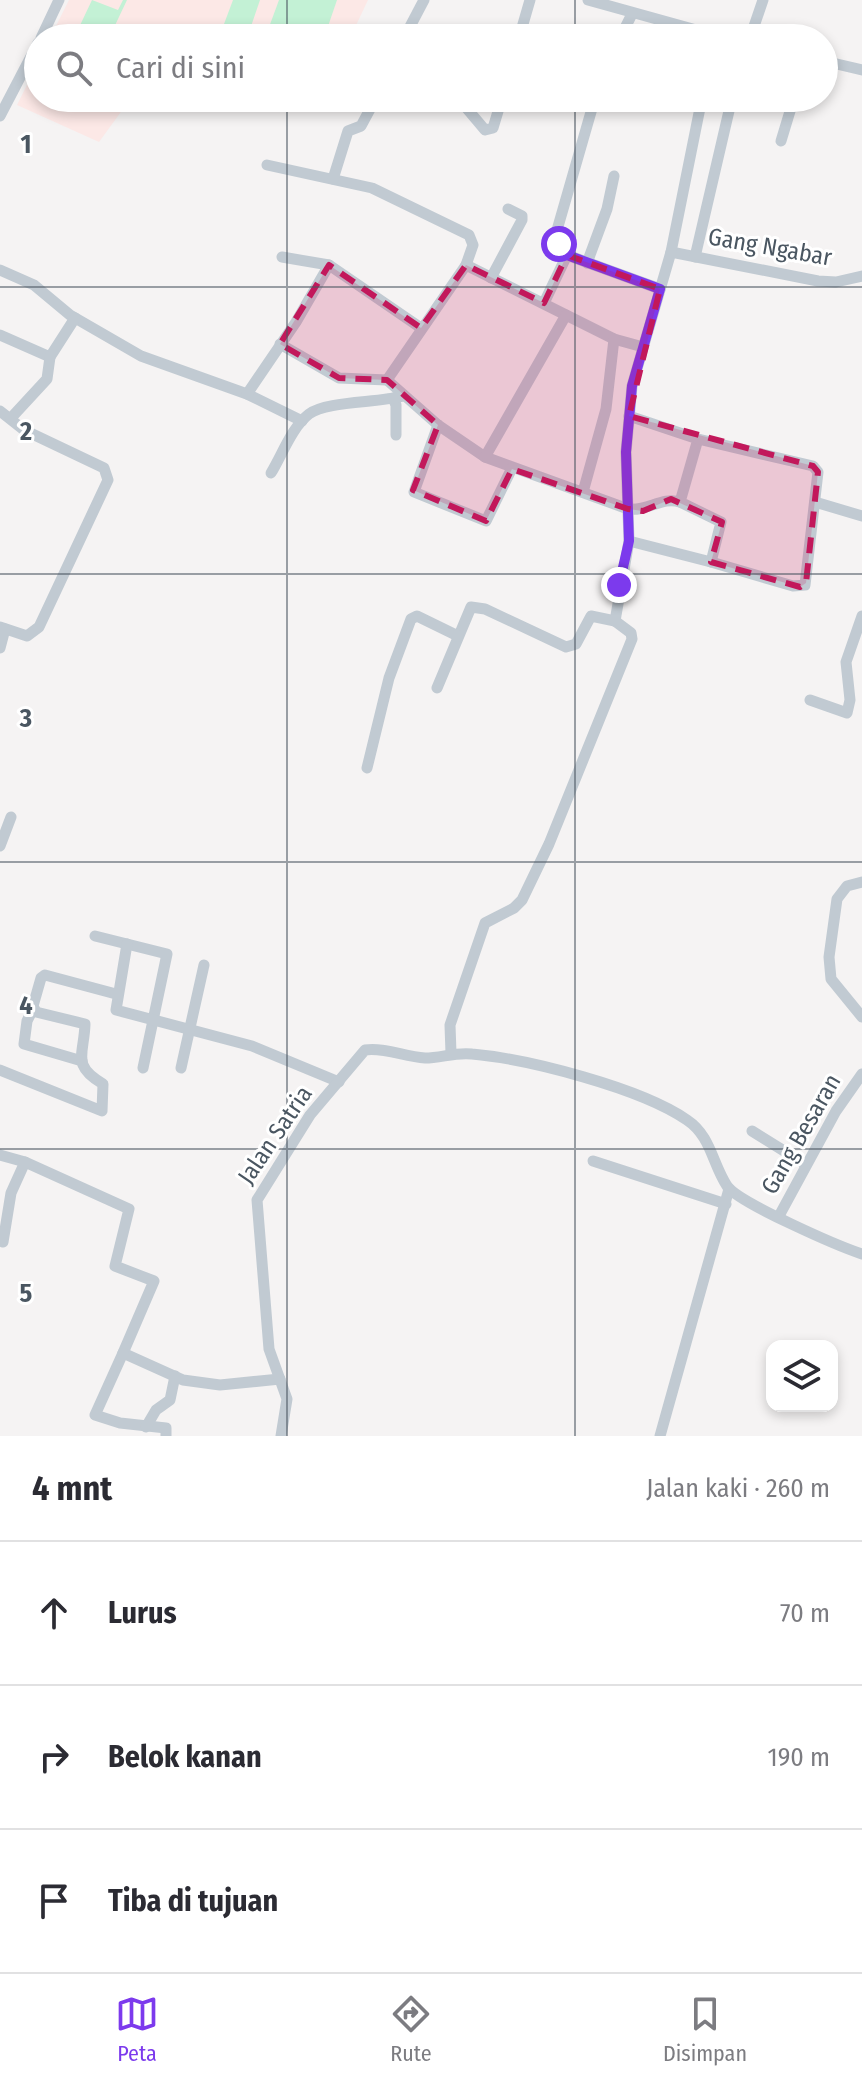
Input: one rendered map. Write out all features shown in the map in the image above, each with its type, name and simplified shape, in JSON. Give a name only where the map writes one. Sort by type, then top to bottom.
[{"type":"street","points":[[47,24],[59,0]]},
{"type":"street","points":[[411,24],[424,0]]},
{"type":"street","points":[[523,24],[530,0]]},
{"type":"street","points":[[588,0],[619,4],[632,14],[669,24]]},
{"type":"street","points":[[755,24],[763,0]]},
{"type":"street","points":[[627,24],[632,14]]},
{"type":"street","points":[[838,64],[862,70]]},
{"type":"street","points":[[0,116],[24,69]]},
{"type":"street","points":[[333,179],[348,131],[361,126],[368,112]]},
{"type":"street","points":[[468,112],[485,130],[493,128],[498,112]]},
{"type":"street","points":[[591,112],[555,237],[567,255],[660,289]]},
{"type":"street","points":[[615,621],[629,541],[629,416],[643,347],[671,252],[699,112]]},
{"type":"street","points":[[695,257],[729,112]]},
{"type":"street","points":[[781,141],[790,112]]},
{"type":"street","points":[[267,165],[381,192],[469,235],[473,245],[466,265],[387,380]]},
{"type":"street","points":[[587,263],[607,209],[614,176]]},
{"type":"street","points":[[491,278],[522,220],[522,216],[508,209]]},
{"type":"street","name":"Gang Ngabar","points":[[671,252],[818,281],[836,282],[862,276]]},
{"type":"street","points":[[544,303],[567,255]]},
{"type":"street","points":[[282,257],[329,265],[421,328]]},
{"type":"street","points":[[247,394],[329,265]]},
{"type":"street","points":[[466,265],[614,339],[643,347]]},
{"type":"street","points":[[0,270],[41,290],[75,318],[159,365],[247,394],[302,421]]},
{"type":"street","points":[[485,457],[566,315]]},
{"type":"street","points":[[0,648],[3,628],[27,636],[39,627],[108,480],[104,468],[24,430],[5,415],[47,379],[50,357],[75,318]]},
{"type":"street","points":[[0,335],[50,357]]},
{"type":"street","points":[[583,492],[606,409],[614,339]]},
{"type":"street","points":[[280,344],[339,378],[387,380]]},
{"type":"street","points":[[387,380],[398,397],[485,457],[628,509],[643,511],[668,500],[680,502],[721,522],[711,562]]},
{"type":"street","points":[[271,473],[302,421],[322,407],[398,397]]},
{"type":"street","points":[[396,435],[398,397]]},
{"type":"street","points":[[629,416],[698,439],[813,466],[818,472],[804,586],[793,586],[629,541]]},
{"type":"street","points":[[438,425],[414,492],[486,521],[512,468]]},
{"type":"street","points":[[680,502],[698,439]]},
{"type":"street","points":[[815,502],[862,516]]},
{"type":"street","points":[[437,688],[468,612],[476,606],[566,647],[576,644],[591,616],[615,621],[632,636],[549,844],[522,900],[514,908],[485,923],[450,1025],[451,1053],[485,1055],[557,1071],[664,1108],[686,1119],[704,1135],[729,1189],[660,1436]]},
{"type":"street","points":[[367,768],[389,678],[411,619],[417,616],[458,636]]},
{"type":"street","points":[[810,700],[844,715],[847,713],[850,700],[846,662],[862,616]]},
{"type":"street","points":[[0,846],[11,817]]},
{"type":"street","points":[[862,882],[847,886],[837,899],[829,957],[831,979],[862,1017]]},
{"type":"street","points":[[95,936],[167,954],[143,1068]]},
{"type":"street","points":[[127,944],[116,994],[116,1010],[252,1046],[339,1082]]},
{"type":"street","points":[[181,1068],[204,965]]},
{"type":"street","points":[[82,1061],[24,1044],[27,1021],[41,978],[45,975],[116,994]]},
{"type":"street","points":[[0,1070],[102,1111],[103,1084],[86,1073],[82,1061],[85,1024],[33,1009]]},
{"type":"street","name":"Jalan Satria","points":[[281,1436],[288,1410],[269,1349],[265,1263],[256,1205],[310,1115],[365,1050],[425,1058],[451,1053]]},
{"type":"street","name":"Gang Besaran","points":[[779,1216],[805,1164],[862,1074]]},
{"type":"street","points":[[752,1131],[805,1164]]},
{"type":"street","points":[[0,1155],[25,1162],[129,1209],[115,1266],[154,1281],[95,1415],[146,1427],[166,1428],[166,1436]]},
{"type":"street","points":[[593,1161],[726,1204]]},
{"type":"street","points":[[3,1242],[4,1215],[25,1162]]},
{"type":"street","points":[[729,1189],[821,1240],[862,1254]]},
{"type":"street","points":[[123,1353],[175,1376],[220,1385],[280,1379]]},
{"type":"street","points":[[146,1427],[156,1410],[170,1400],[175,1376]]},
{"type":"highlighted area","points":[[567,255],[660,289],[629,416],[813,466],[818,472],[806,583],[800,587],[711,562],[722,522],[671,499],[643,511],[628,509],[512,469],[486,521],[413,490],[438,425],[387,380],[339,378],[280,344],[329,265],[421,328],[466,265],[544,303]]},
{"type":"shaded area","points":[[69,0],[368,0],[357,24],[57,24]]},
{"type":"shaded area","points":[[24,91],[24,108],[17,105]]},
{"type":"shaded area","points":[[33,112],[121,112],[99,142]]},
{"type":"green space","points":[[92,0],[118,10],[123,0],[127,0],[116,24],[81,24]]},
{"type":"green space","points":[[233,0],[260,0],[252,24],[224,24]]},
{"type":"green space","points":[[279,0],[337,0],[329,24],[270,24]]},
{"type":"route","points":[[559,244],[567,255],[660,289],[632,386],[626,452],[629,541],[619,585]]}]
